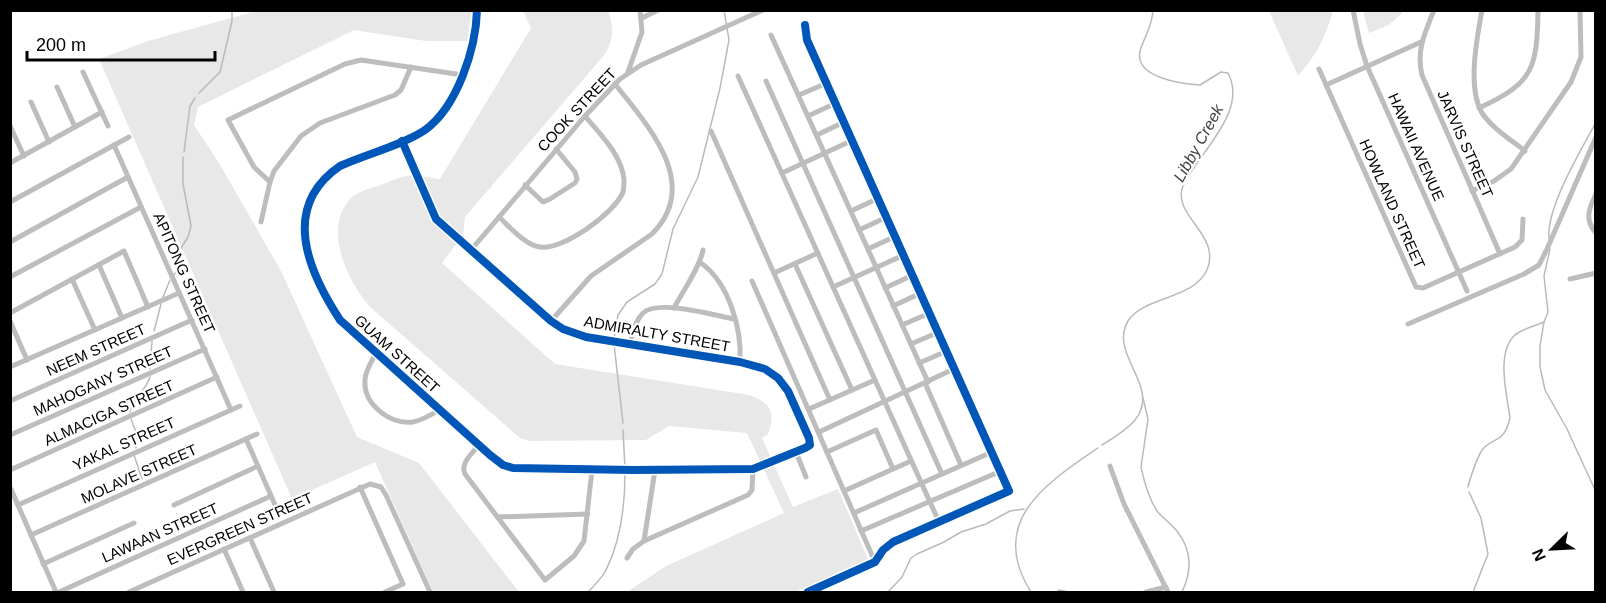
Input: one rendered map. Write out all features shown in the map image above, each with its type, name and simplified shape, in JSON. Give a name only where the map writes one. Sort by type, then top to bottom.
[{"type":"street","name":"GUAM STREET","points":[[477,10],[474,35],[463,75],[453,96],[434,122],[416,135],[354,159],[329,173],[317,188],[305,216],[304,240],[325,295],[340,320],[479,445],[503,465],[513,468],[753,469],[810,445]]},
{"type":"street","points":[[628,73],[642,32],[640,10]]},
{"type":"street","points":[[642,18],[658,10]]},
{"type":"street","points":[[746,10],[748,17]]},
{"type":"street","name":"COOK STREET","points":[[471,250],[585,116],[628,73],[763,10]]},
{"type":"street","name":"HAWAII AVENUE","points":[[1353,10],[1367,66],[1467,291]]},
{"type":"street","points":[[1326,85],[1420,42],[1434,10]]},
{"type":"street","points":[[1482,10],[1475,63],[1475,91],[1479,108],[1488,121],[1525,151]]},
{"type":"street","points":[[1479,108],[1514,90],[1530,68],[1538,40],[1538,10]]},
{"type":"street","points":[[1472,191],[1511,170],[1571,82],[1578,68],[1581,42],[1580,10]]},
{"type":"street","points":[[805,26],[805,34],[1010,491],[887,546],[875,562],[808,592]]},
{"type":"street","points":[[771,34],[919,363],[961,465]]},
{"type":"street","name":"JARVIS STREET","points":[[1420,42],[1422,75],[1500,254]]},
{"type":"street","points":[[270,182],[254,167],[228,120],[353,61],[371,60],[463,75]]},
{"type":"street","points":[[261,222],[270,182],[281,160],[310,128],[395,95],[401,90],[411,67]]},
{"type":"street","name":"HOWLAND STREET","points":[[1319,69],[1416,287],[1423,288],[1515,247],[1522,240],[1523,219]]},
{"type":"street","points":[[83,72],[108,126]]},
{"type":"street","points":[[738,76],[939,522]]},
{"type":"street","points":[[766,81],[942,474]]},
{"type":"street","points":[[799,95],[827,83]]},
{"type":"street","points":[[551,321],[591,276],[652,234],[669,210],[673,187],[664,153],[651,131],[615,84]]},
{"type":"street","points":[[57,87],[75,127]]},
{"type":"street","points":[[31,102],[49,142]]},
{"type":"street","points":[[808,116],[836,103]]},
{"type":"street","points":[[10,163],[102,112]]},
{"type":"street","points":[[499,217],[533,245],[548,248],[576,235],[604,215],[617,201],[624,186],[621,166],[608,144],[585,116]]},
{"type":"street","points":[[817,135],[844,122]]},
{"type":"street","points":[[10,126],[24,156]]},
{"type":"street","points":[[711,131],[830,400]]},
{"type":"street","points":[[10,202],[129,137]]},
{"type":"street","points":[[1408,324],[1524,274],[1539,265],[1596,137]]},
{"type":"street","points":[[782,173],[853,140]]},
{"type":"street","name":"ADMIRALTY STREET","points":[[402,141],[436,219],[551,321],[574,334],[740,362],[765,369],[778,378],[788,392],[799,413],[810,445]]},
{"type":"street","name":"APITONG STREET","points":[[114,145],[231,410]]},
{"type":"street","points":[[525,185],[543,202],[575,183],[577,179],[575,172],[556,149]]},
{"type":"street","points":[[10,242],[128,177]]},
{"type":"street","points":[[1596,194],[1588,214],[1590,227],[1596,233]]},
{"type":"street","points":[[851,211],[879,198]]},
{"type":"street","points":[[10,277],[141,207]]},
{"type":"street","points":[[859,230],[887,217]]},
{"type":"street","points":[[868,249],[896,236]]},
{"type":"street","points":[[674,308],[692,273],[701,263],[703,250]]},
{"type":"street","points":[[10,313],[124,251],[148,307]]},
{"type":"street","points":[[774,273],[818,254]]},
{"type":"street","points":[[833,287],[904,255]]},
{"type":"street","points":[[701,263],[718,281],[734,319],[739,338],[740,362]]},
{"type":"street","points":[[795,264],[852,390]]},
{"type":"street","points":[[99,265],[122,318]]},
{"type":"street","points":[[1570,279],[1596,273]]},
{"type":"street","points":[[885,288],[913,275]]},
{"type":"street","points":[[72,279],[95,330]]},
{"type":"street","points":[[752,281],[875,562]]},
{"type":"street","points":[[10,367],[180,292]]},
{"type":"street","points":[[893,306],[921,293]]},
{"type":"street","points":[[630,343],[638,320],[651,308],[674,308],[734,319]]},
{"type":"street","points":[[902,325],[930,313]]},
{"type":"street","name":"NEEM STREET","points":[[10,401],[192,320]]},
{"type":"street","points":[[10,321],[27,360]]},
{"type":"street","points":[[910,344],[939,332]]},
{"type":"street","name":"MAHOGANY STREET","points":[[10,435],[205,349]]},
{"type":"street","points":[[919,363],[947,351]]},
{"type":"street","points":[[376,353],[365,381],[368,396],[379,411],[397,420],[412,422],[421,420],[439,410]]},
{"type":"street","points":[[819,432],[956,368]]},
{"type":"street","name":"ALMACIGA STREET","points":[[10,470],[217,377]]},
{"type":"street","points":[[809,409],[875,380]]},
{"type":"street","name":"YAKAL STREET","points":[[18,505],[240,406]]},
{"type":"street","points":[[827,452],[876,430],[893,469]]},
{"type":"street","name":"MOLAVE STREET","points":[[31,536],[257,435]]},
{"type":"street","points":[[246,439],[276,507]]},
{"type":"street","points":[[479,445],[465,462],[463,470],[545,580],[580,549],[584,541],[592,470]]},
{"type":"street","points":[[796,452],[806,477]]},
{"type":"street","points":[[854,513],[992,452]]},
{"type":"street","points":[[844,491],[911,461]]},
{"type":"street","points":[[174,505],[258,466]]},
{"type":"street","points":[[1110,466],[1125,504],[1167,590],[1146,592]]},
{"type":"street","points":[[627,558],[633,549],[644,541],[748,495],[752,490],[753,469]]},
{"type":"street","points":[[644,541],[655,470]]},
{"type":"street","points":[[861,531],[1001,471]]},
{"type":"street","points":[[385,592],[403,584],[360,488],[374,484],[384,490],[430,592]]},
{"type":"street","points":[[10,487],[57,592]]},
{"type":"street","name":"EVERGREEN STREET","points":[[130,592],[360,488]]},
{"type":"street","name":"LAWAAN STREET","points":[[57,592],[271,496]]},
{"type":"street","points":[[497,517],[588,514]]},
{"type":"street","points":[[43,564],[134,523]]},
{"type":"street","points":[[250,537],[274,592]]},
{"type":"street","points":[[224,549],[243,592]]},
{"type":"shaded area","points":[[1363,10],[1403,11],[1388,25],[1369,33]]},
{"type":"shaded area","points":[[256,11],[472,11],[467,41],[426,41],[354,30],[198,107],[194,125],[219,163],[281,271],[357,437],[419,463],[519,592],[433,592],[375,462],[292,499],[99,59],[148,41]]},
{"type":"shaded area","points":[[523,11],[608,11],[612,28],[610,43],[605,54],[465,217],[463,235],[442,263],[555,364],[749,395],[762,401],[770,409],[772,420],[768,434],[762,438],[793,507],[838,489],[868,559],[795,592],[627,592],[666,566],[784,513],[747,433],[669,426],[646,440],[529,441],[520,438],[370,307],[361,296],[346,269],[341,254],[338,224],[343,210],[351,198],[358,193],[401,177],[415,175],[440,179],[531,28]]},
{"type":"shaded area","points":[[1269,11],[1333,11],[1320,45],[1298,76]]},
{"type":"waterway","points":[[199,93],[220,72],[232,21],[232,10]]},
{"type":"waterway","points":[[614,339],[618,315],[627,302],[655,284],[662,274],[673,229],[698,177],[720,88],[729,40],[724,10]]},
{"type":"waterway","name":"Libby Creek","points":[[1102,445],[1131,424],[1142,407],[1139,383],[1124,346],[1124,334],[1128,321],[1145,307],[1191,287],[1207,270],[1210,258],[1208,246],[1189,216],[1181,196],[1183,186],[1219,132],[1232,103],[1233,88],[1228,73],[1221,72],[1200,85],[1161,78],[1144,68],[1140,60],[1140,51],[1150,27],[1153,10]]},
{"type":"waterway","points":[[184,152],[190,106],[195,98]]},
{"type":"waterway","points":[[1549,239],[1553,211],[1559,196],[1596,122]]},
{"type":"waterway","points":[[174,275],[178,268],[176,256],[188,237],[191,226],[183,184],[183,157]]},
{"type":"waterway","points":[[1550,249],[1544,276],[1548,312],[1540,346],[1540,367],[1545,390],[1567,429],[1596,492]]},
{"type":"waterway","points":[[163,297],[170,280]]},
{"type":"waterway","points":[[154,331],[161,304]]},
{"type":"waterway","points":[[1468,487],[1482,450],[1504,433],[1510,418],[1504,375],[1505,353],[1509,344],[1520,331],[1544,322]]},
{"type":"waterway","points":[[150,369],[152,341]]},
{"type":"waterway","points":[[614,344],[623,423]]},
{"type":"waterway","points":[[130,412],[133,403],[150,377]]},
{"type":"waterway","points":[[1143,398],[1148,419],[1141,467],[1154,506],[1177,531],[1186,546],[1189,569],[1182,592]]},
{"type":"waterway","points":[[131,419],[136,432],[136,448]]},
{"type":"waterway","points":[[623,430],[625,469]]},
{"type":"waterway","name":"Libby Creek","points":[[1031,592],[1019,567],[1015,545],[1019,525],[1028,507],[1042,491],[1098,448]]},
{"type":"waterway","points":[[134,455],[142,479]]},
{"type":"waterway","points":[[588,592],[604,573],[615,548],[623,510],[625,473]]},
{"type":"waterway","points":[[1469,492],[1481,518],[1488,554],[1473,592]]},
{"type":"waterway","points":[[888,592],[902,577],[911,558],[917,554],[1010,511],[1024,509]]},
{"type":"waterway","name":"Libby Creek","points":[[1057,592],[1059,590],[1069,592]]},
{"type":"cycle path","points":[[402,141],[436,219],[551,321],[563,329],[586,337],[740,362],[765,369],[778,378],[788,391],[810,445],[753,469],[513,468],[503,465],[490,455],[340,320],[328,301],[310,261],[305,220],[310,200],[321,182],[340,166],[395,145],[406,140],[425,130],[436,120],[463,76],[473,42],[477,10]]},
{"type":"cycle path","points":[[805,25],[807,40],[1009,491],[893,542],[883,550],[875,562],[808,592]]}]
